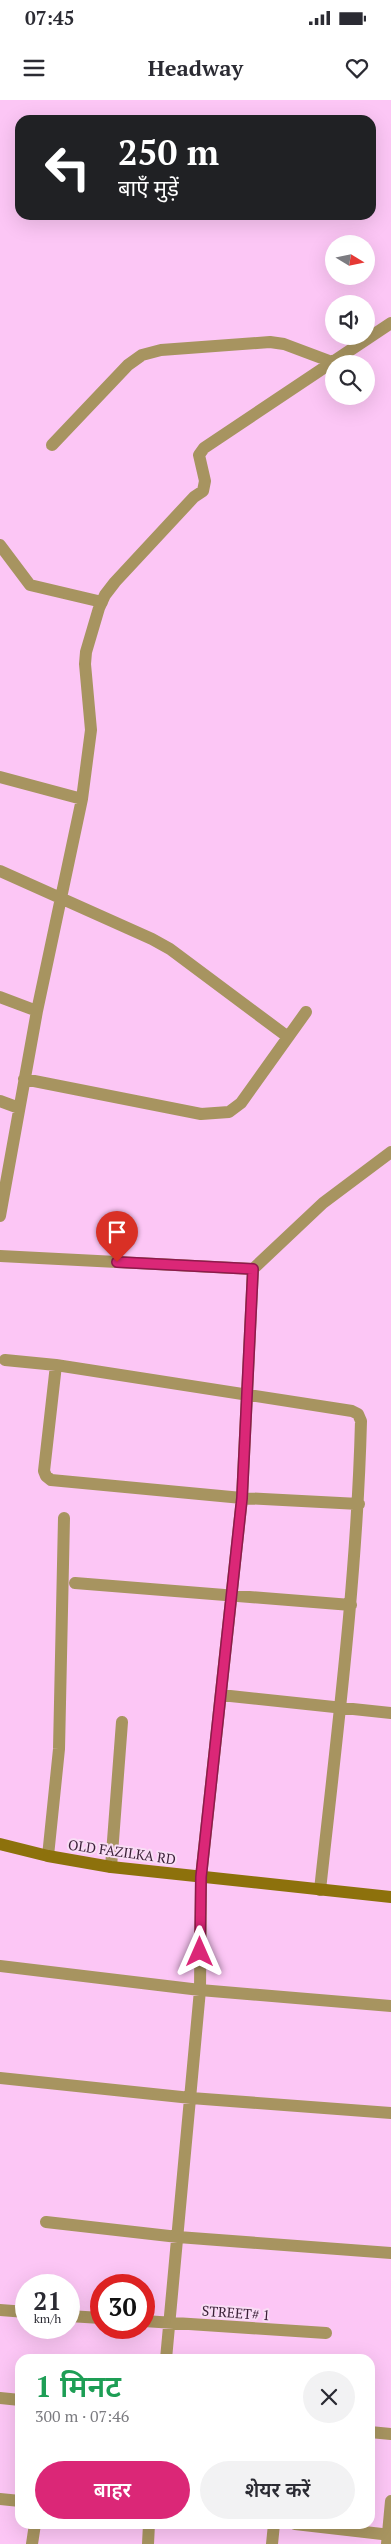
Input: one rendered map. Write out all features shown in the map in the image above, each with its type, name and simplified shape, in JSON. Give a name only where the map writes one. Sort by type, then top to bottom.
[{"type":"main road","name":"OLD FAZILKA RD","points":[[0,1844],[48,1856],[111,1867],[391,1898]]},
{"type":"street","points":[[343,355],[391,324]]},
{"type":"street","points":[[52,445],[128,366],[142,355],[161,350],[270,342],[284,344],[325,359]]},
{"type":"street","points":[[0,1216],[37,1011],[82,799],[90,730],[85,664],[86,652],[102,602],[114,582],[194,497],[203,491],[205,481],[199,455],[204,448],[325,367]]},
{"type":"street","points":[[0,545],[30,585],[102,602]]},
{"type":"street","points":[[0,777],[82,799]]},
{"type":"street","points":[[0,872],[152,939],[170,949],[288,1037]]},
{"type":"street","points":[[0,997],[37,1011]]},
{"type":"street","points":[[24,1079],[201,1114],[217,1115],[229,1112],[241,1103],[306,1012]]},
{"type":"street","points":[[0,1101],[19,1108]]},
{"type":"street","points":[[166,2354],[200,1990],[201,1877],[242,1498],[253,1269],[323,1203],[391,1152]]},
{"type":"street","points":[[0,1256],[253,1269]]},
{"type":"street","points":[[5,1360],[56,1365],[246,1394],[352,1411],[358,1414],[361,1421],[359,1504],[351,1605],[320,1890]]},
{"type":"street","points":[[56,1365],[44,1471],[51,1480],[242,1498],[359,1504]]},
{"type":"street","points":[[48,1856],[59,1749],[64,1518]]},
{"type":"street","points":[[76,1583],[351,1605]]},
{"type":"street","points":[[221,1695],[391,1713]]},
{"type":"street","points":[[111,1867],[122,1722]]},
{"type":"street","points":[[0,1966],[200,1990],[391,2006]]},
{"type":"street","points":[[0,2078],[191,2098],[391,2113]]},
{"type":"street","points":[[46,2222],[178,2237],[391,2253]]},
{"type":"street","points":[[0,2310],[15,2311]]},
{"type":"street","name":"STREET# 1","points":[[155,2323],[326,2333]]},
{"type":"street","points":[[0,2398],[15,2400]]},
{"type":"street","points":[[375,2432],[391,2434]]},
{"type":"street","points":[[0,2499],[15,2500]]},
{"type":"street","points":[[328,2529],[388,2538],[391,2501]]},
{"type":"street","points":[[32,2544],[34,2529]]},
{"type":"street","points":[[148,2544],[149,2529]]},
{"type":"street","points":[[272,2544],[274,2529]]},
{"type":"route","points":[[117,1262],[253,1269],[242,1498],[201,1877],[200,1952]]}]
